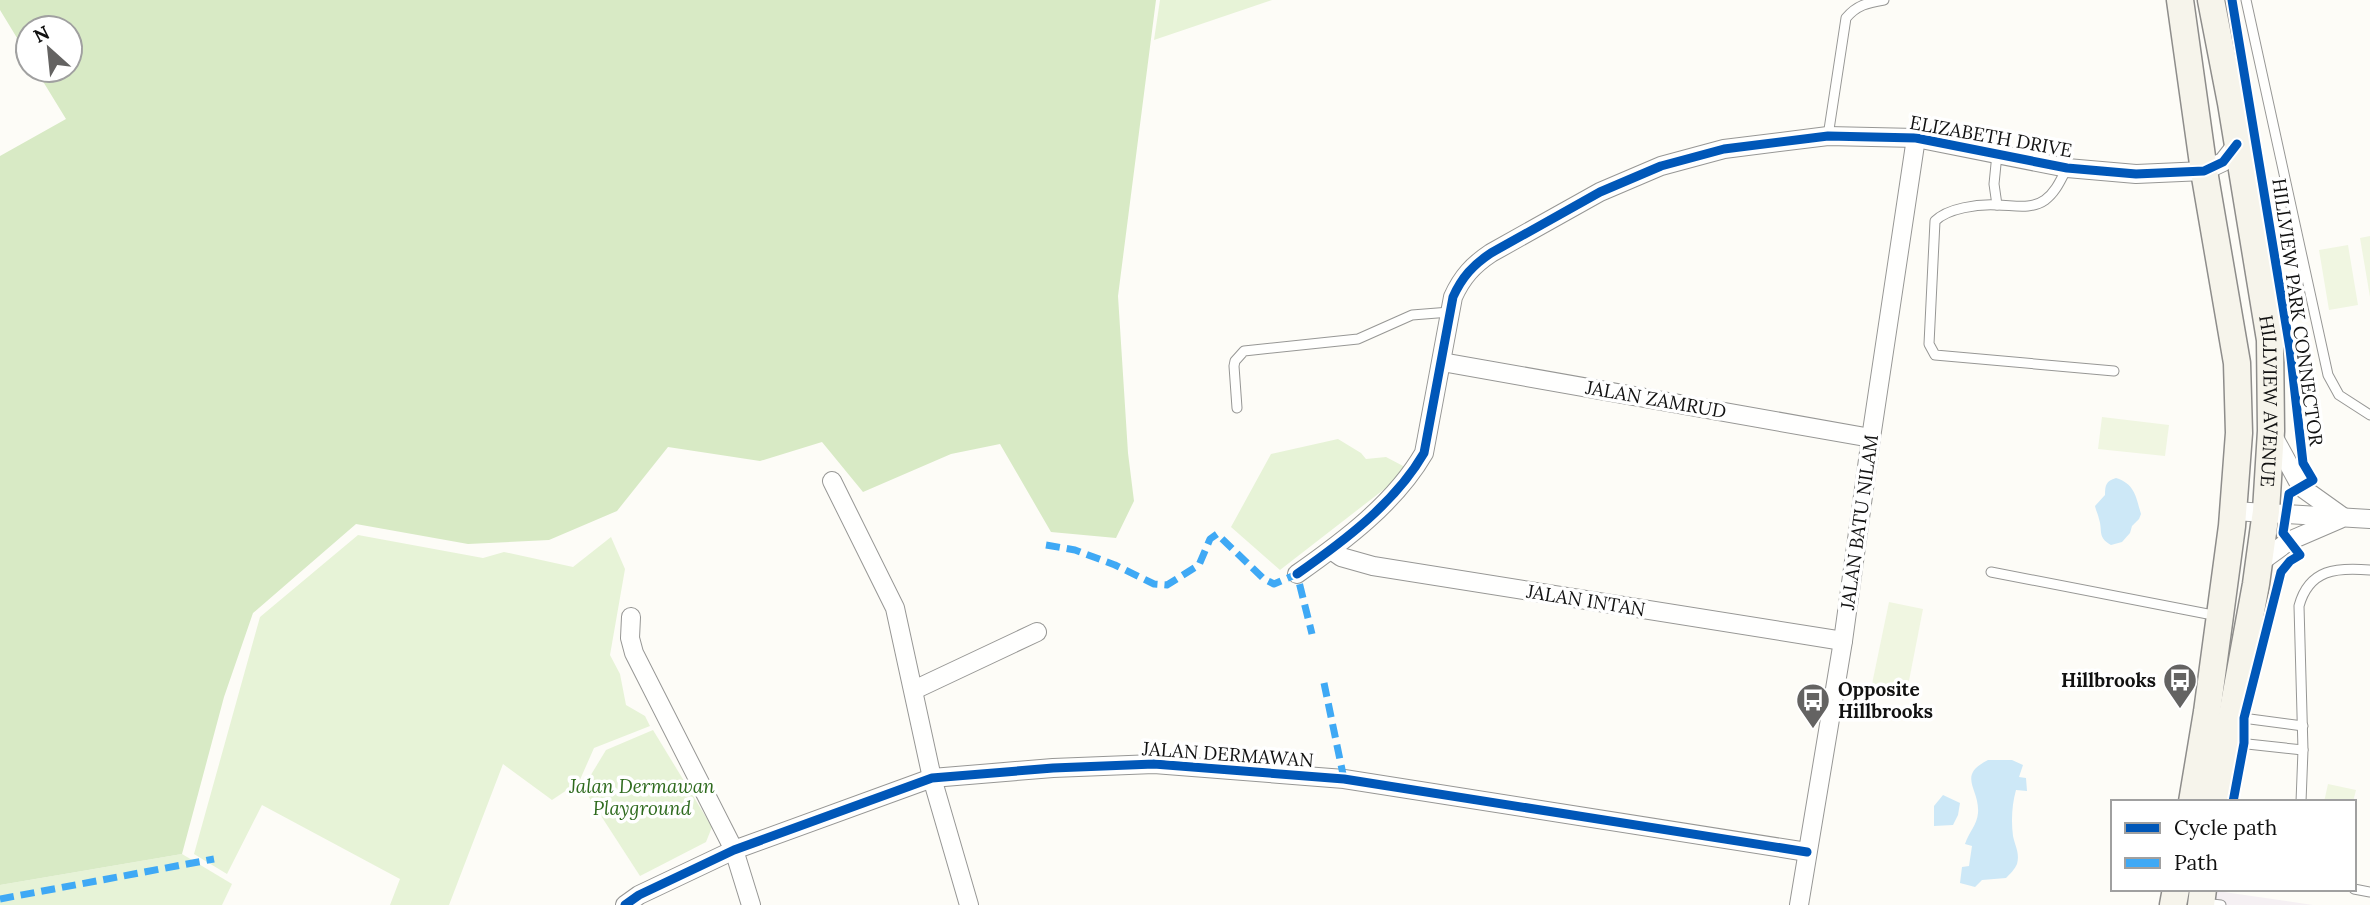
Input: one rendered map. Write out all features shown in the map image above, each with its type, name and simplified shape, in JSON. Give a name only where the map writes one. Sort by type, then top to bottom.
[{"type":"street","name":"HILLVIEW AVENUE","points":[[2180,0],[2204,171],[2237,363],[2239,433],[2220,616],[2192,800]]},
{"type":"street","name":"HILLVIEW AVENUE","points":[[2211,0],[2270,340],[2271,431],[2266,511],[2259,563],[2216,800]]},
{"type":"street","name":"ELIZABETH DRIVE","points":[[1297,573],[1331,550],[1405,481],[1424,453],[1453,297],[1474,264],[1600,192],[1661,166],[1724,149],[1828,136],[1916,138],[2067,168],[2136,174],[2204,171]]},
{"type":"street","name":"JALAN BATU NILAM","points":[[1799,905],[1843,641],[1916,138]]},
{"type":"street","points":[[2204,171],[2223,162],[2237,144]]},
{"type":"street","name":"JALAN ZAMRUD","points":[[1442,362],[1871,438]]},
{"type":"street","points":[[2271,431],[2301,487],[2343,517]]},
{"type":"street","points":[[832,481],[895,608],[932,778],[969,905]]},
{"type":"street","points":[[2233,511],[2370,519]]},
{"type":"street","points":[[2259,563],[2289,541],[2343,517]]},
{"type":"street","name":"JALAN INTAN","points":[[1331,550],[1341,557],[1373,566],[1843,641]]},
{"type":"street","points":[[631,617],[630,638],[634,653],[734,850],[751,905]]},
{"type":"street","points":[[914,690],[1037,632]]},
{"type":"street","name":"JALAN DERMAWAN","points":[[625,905],[639,895],[734,850],[932,778],[1053,768],[1154,764],[1344,779],[1807,852]]},
{"type":"lane","points":[[1828,136],[1846,18],[1853,9],[1864,3],[1884,0]]},
{"type":"lane","points":[[2246,0],[2328,375],[2339,395],[2370,415]]},
{"type":"lane","points":[[1997,154],[1994,184],[1997,205]]},
{"type":"lane","points":[[2067,168],[2053,192],[2044,201],[2023,207],[1997,205],[1958,209],[1934,221],[1929,344],[1935,355],[2114,371]]},
{"type":"lane","points":[[1237,408],[1234,366],[1244,351],[1358,339],[1412,315],[1450,312]]},
{"type":"lane","points":[[2301,800],[2303,726],[2299,606],[2303,593],[2313,580],[2330,570],[2370,570]]},
{"type":"lane","points":[[1991,572],[2220,616]]},
{"type":"lane","points":[[2230,729],[2303,726]]},
{"type":"lane","points":[[2230,729],[2303,750]]},
{"type":"shaded area","points":[[2217,891],[2313,905],[2215,905]]},
{"type":"green space","points":[[0,0],[1156,0],[1118,296],[1128,453],[1134,501],[1116,538],[1051,532],[1000,444],[951,454],[863,492],[822,442],[760,461],[668,447],[617,511],[549,540],[468,544],[356,524],[253,613],[224,697],[182,854],[0,885],[0,156],[66,119],[45,84],[84,84],[84,14],[14,14],[14,33],[0,10]]},
{"type":"green space","points":[[1160,0],[1272,0],[1154,40]]},
{"type":"green space","points":[[2370,236],[2370,297],[2360,238]]},
{"type":"green space","points":[[2348,245],[2358,305],[2329,310],[2319,250]]},
{"type":"green space","points":[[2102,417],[2169,425],[2165,456],[2098,449]]},
{"type":"green space","points":[[1338,439],[1366,459],[1386,457],[1405,467],[1387,487],[1280,570],[1231,527],[1271,454]]},
{"type":"green space","points":[[358,535],[483,558],[504,552],[573,567],[611,537],[625,569],[610,655],[620,674],[626,705],[645,716],[650,726],[594,748],[579,782],[552,800],[503,764],[449,905],[390,905],[400,879],[262,805],[227,874],[194,854],[260,617]]},
{"type":"green space","points":[[1889,602],[1923,609],[1907,691],[1872,684]]},
{"type":"green space","name":"Jalan Dermawan Playground","points":[[653,730],[712,827],[706,842],[640,876],[583,788],[606,750]]},
{"type":"green space","points":[[2328,784],[2356,790],[2354,800],[2324,800]]},
{"type":"green space","points":[[182,854],[232,884],[222,905],[0,905],[0,885]]},
{"type":"water","points":[[2116,478],[2131,488],[2141,514],[2122,542],[2111,545],[2102,536],[2095,506],[2105,495],[2107,484]]},
{"type":"water","points":[[1988,760],[2012,760],[2023,765],[2019,777],[2026,778],[2027,791],[2016,790],[2012,813],[2013,836],[2018,856],[2016,866],[2006,878],[1982,880],[1975,887],[1960,883],[1962,867],[1969,866],[1972,846],[1965,844],[1978,813],[1971,777],[1978,766]]},
{"type":"water","points":[[1943,795],[1960,803],[1958,815],[1953,825],[1934,826],[1934,806]]},
{"type":"marked path","points":[[1046,545],[1075,550],[1154,584],[1167,585],[1199,565],[1210,539],[1217,534],[1264,579],[1274,584],[1297,574],[1312,634]]},
{"type":"marked path","points":[[1324,683],[1344,779]]},
{"type":"marked path","points":[[0,899],[214,859]]},
{"type":"cycle path","name":"HILLVIEW PARK CONNECTOR","points":[[2232,0],[2290,349],[2303,463],[2313,480],[2289,494],[2283,533],[2300,555],[2290,561],[2281,572],[2244,718],[2244,743],[2233,800]]},
{"type":"cycle path","points":[[1297,574],[1333,548],[1383,505],[1424,453],[1453,297],[1464,277],[1491,253],[1600,192],[1661,166],[1724,149],[1828,136],[1916,138],[2067,168],[2136,174],[2204,171],[2223,162],[2237,144]]},
{"type":"cycle path","points":[[625,905],[639,895],[734,850],[932,778],[1053,768],[1154,764],[1344,779],[1807,852]]},
{"type":"place","name":"Hillbrooks","points":[[2180,710]]},
{"type":"place","name":"Opposite Hillbrooks","points":[[1813,730]]}]
